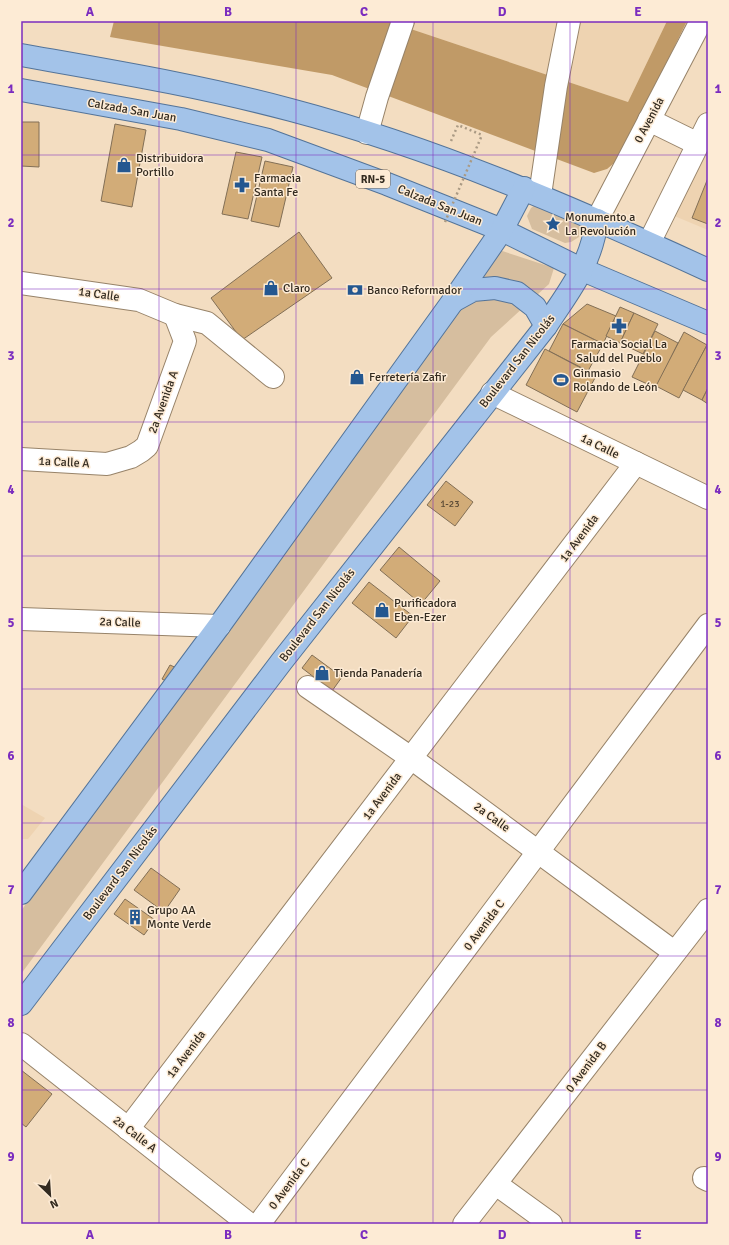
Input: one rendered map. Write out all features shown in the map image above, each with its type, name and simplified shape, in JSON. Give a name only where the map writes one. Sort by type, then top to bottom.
[{"type":"main road","points":[[21,55],[184,85],[292,110],[367,133],[532,192],[708,270]]},
{"type":"main road","name":"Calzada San Juan","points":[[21,90],[181,119],[268,140],[387,184],[502,230],[583,270],[708,323]]},
{"type":"main road","points":[[24,884],[218,626],[453,301],[502,230],[532,192]]},
{"type":"main road","name":"Boulevard San Nicolás","points":[[21,1004],[277,667],[546,326],[583,270],[594,238],[596,220]]},
{"type":"main road","points":[[453,301],[473,290],[495,288],[510,291],[517,293],[535,307],[546,326]]},
{"type":"street","points":[[367,133],[377,97],[403,21]]},
{"type":"street","points":[[532,192],[569,21]]},
{"type":"street","name":"0 Avenida","points":[[596,220],[700,21]]},
{"type":"street","points":[[649,120],[698,144]]},
{"type":"street","points":[[649,243],[708,124]]},
{"type":"street","name":"1a Calle","points":[[21,283],[139,300],[175,315],[208,323],[273,377]]},
{"type":"street","name":"2a Avenida A","points":[[107,464],[131,457],[147,446],[185,341],[175,315]]},
{"type":"street","name":"1a Calle","points":[[492,393],[708,498]]},
{"type":"street","name":"1a Calle A","points":[[21,459],[107,464]]},
{"type":"street","name":"1a Avenida","points":[[128,1129],[636,463]]},
{"type":"street","name":"2a Calle","points":[[21,619],[218,626]]},
{"type":"street","name":"0 Avenida C","points":[[259,1224],[708,625]]},
{"type":"street","name":"2a Calle","points":[[308,686],[411,758],[539,851],[674,952]]},
{"type":"street","name":"0 Avenida B","points":[[464,1224],[708,910]]},
{"type":"street","name":"2a Calle A","points":[[21,1044],[249,1224]]},
{"type":"street","points":[[496,1184],[552,1224]]},
{"type":"path","points":[[445,222],[482,135],[458,125]]},
{"type":"shaded area","points":[[114,21],[387,21],[628,102],[667,21],[687,21],[619,159],[607,169],[594,173],[332,75],[110,37]]},
{"type":"shaded area","points":[[387,21],[667,21],[628,102]]},
{"type":"shaded area","points":[[708,138],[708,230],[672,215]]},
{"type":"shaded area","points":[[535,205],[580,222],[581,227],[579,237],[571,242],[565,243],[532,229],[527,216],[531,208]]},
{"type":"shaded area","points":[[490,247],[554,268],[549,284],[491,337],[21,974],[21,911]]},
{"type":"shaded area","points":[[21,804],[45,818],[28,839],[21,839]]},
{"type":"building","points":[[21,122],[39,122],[39,167],[21,166]]},
{"type":"building","name":"Distribuidora Portillo","points":[[115,124],[146,130],[132,207],[101,201]]},
{"type":"building","name":"Farmacia Santa Fe","points":[[236,152],[262,157],[248,219],[222,214]]},
{"type":"building","points":[[265,161],[293,167],[279,227],[251,221]]},
{"type":"building","points":[[708,178],[708,224],[692,218]]},
{"type":"building","name":"Claro","points":[[299,232],[332,278],[242,340],[211,298]]},
{"type":"building","points":[[587,304],[616,316],[603,344],[563,324]]},
{"type":"building","name":"Farmacia Social La Salud del Pueblo","points":[[620,307],[634,313],[620,343],[606,336]]},
{"type":"building","points":[[634,313],[658,324],[643,354],[620,343]]},
{"type":"building","points":[[563,324],[603,344],[588,371],[549,351]]},
{"type":"building","points":[[655,331],[678,343],[656,388],[632,377]]},
{"type":"building","points":[[684,332],[707,345],[679,398],[656,386]]},
{"type":"building","points":[[707,345],[708,388],[702,400],[683,390]]},
{"type":"building","name":"Ginmasio Rolando de León","points":[[545,349],[596,376],[577,412],[526,385]]},
{"type":"building","points":[[708,388],[708,404],[702,400]]},
{"type":"building","points":[[446,481],[473,502],[455,526],[427,505]]},
{"type":"building","points":[[399,547],[440,581],[421,604],[380,570]]},
{"type":"building","name":"Purificadora Eben-Ezer","points":[[369,582],[413,616],[396,638],[352,603]]},
{"type":"building","name":"Tienda Panadería","points":[[312,655],[342,677],[332,691],[302,668]]},
{"type":"building","points":[[170,665],[179,669],[170,683],[162,679]]},
{"type":"building","points":[[151,868],[180,889],[164,912],[134,890]]},
{"type":"building","name":"Grupo AA Monte Verde","points":[[125,899],[155,920],[144,935],[114,914]]},
{"type":"building","points":[[21,1070],[52,1094],[26,1127],[21,1123]]},
{"type":"place","name":"Distribuidora Portillo","points":[[124,165]]},
{"type":"place","name":"Farmacia Santa Fe","points":[[242,185]]},
{"type":"place","name":"Monumento a La Revolución","points":[[553,224]]},
{"type":"place","name":"Claro","points":[[271,288]]},
{"type":"place","name":"Banco Reformador","points":[[355,290]]},
{"type":"place","name":"Farmacia Social La Salud del Pueblo","points":[[619,326]]},
{"type":"place","name":"Ferretería Zafir","points":[[357,377]]},
{"type":"place","name":"Ginmasio Rolando de León","points":[[561,380]]},
{"type":"place","name":"Purificadora Eben-Ezer","points":[[382,610]]},
{"type":"place","name":"Tienda Panadería","points":[[322,673]]},
{"type":"place","name":"Grupo AA Monte Verde","points":[[135,917]]}]
